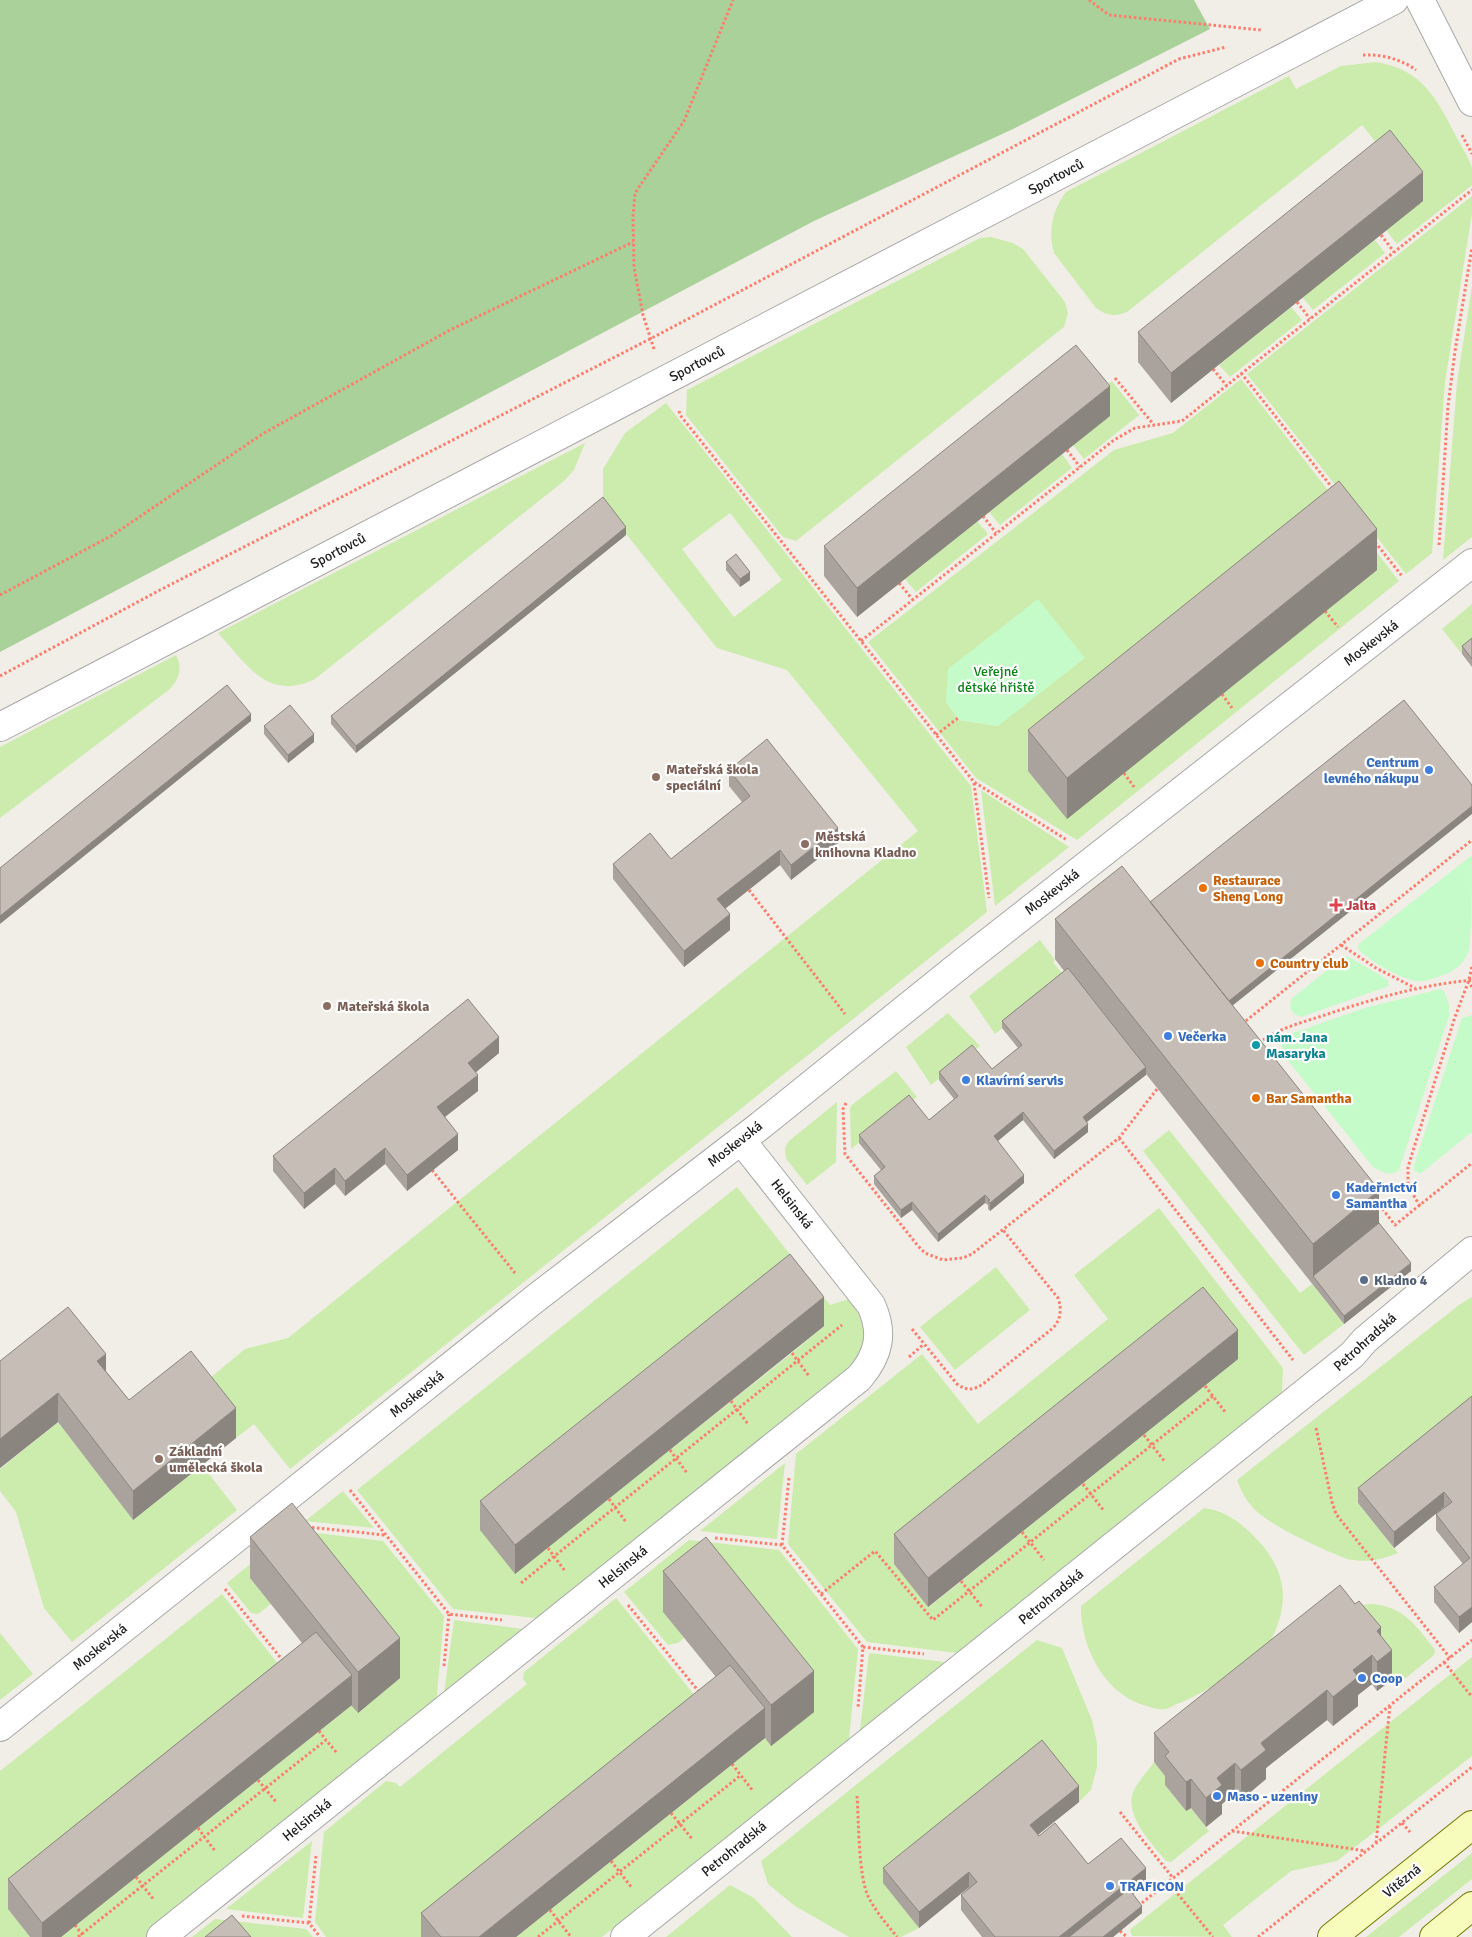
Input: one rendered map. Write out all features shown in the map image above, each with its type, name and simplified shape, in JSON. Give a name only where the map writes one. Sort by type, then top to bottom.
[{"type":"main road","name":"Vítězná","points":[[1332,1937],[1472,1825]]},
{"type":"main road","points":[[1434,1937],[1472,1906]]},
{"type":"street","name":"Sportovců","points":[[0,727],[1394,0]]},
{"type":"street","points":[[1420,0],[1472,102]]},
{"type":"street","name":"Moskevská","points":[[0,1727],[536,1298],[741,1140],[966,960],[1472,563]]},
{"type":"street","name":"Helsinská","points":[[161,1937],[859,1378],[872,1362],[878,1341],[879,1328],[870,1304],[741,1140]]},
{"type":"street","name":"Petrohradská","points":[[625,1937],[1352,1355],[1365,1340],[1472,1251]]},
{"type":"path","points":[[733,0],[684,121],[636,193],[633,242],[638,291],[650,339],[668,379],[680,414],[974,782],[1078,846],[1091,862]]},
{"type":"path","points":[[1089,0],[1108,15],[1266,30],[1258,34]]},
{"type":"path","points":[[0,676],[160,590],[650,339],[1180,59],[1234,45]]},
{"type":"path","points":[[1359,56],[1390,58],[1401,61],[1421,73]]},
{"type":"path","points":[[1460,130],[1472,154]]},
{"type":"path","points":[[861,641],[1121,436],[1135,428],[1182,421],[1472,190]]},
{"type":"path","points":[[1381,235],[1394,252]]},
{"type":"path","points":[[0,595],[111,536],[264,433],[450,330],[633,242]]},
{"type":"path","points":[[1438,548],[1449,398],[1472,248]]},
{"type":"path","points":[[1297,302],[1310,319]]},
{"type":"path","points":[[1214,369],[1227,386]]},
{"type":"path","points":[[1242,373],[1339,497]]},
{"type":"path","points":[[1115,378],[1154,425]]},
{"type":"path","points":[[1067,450],[1080,467]]},
{"type":"path","points":[[983,516],[996,533]]},
{"type":"path","points":[[1370,535],[1406,582]]},
{"type":"path","points":[[900,583],[913,600]]},
{"type":"path","points":[[1325,612],[1343,633]]},
{"type":"path","points":[[1222,694],[1233,709]]},
{"type":"path","points":[[936,735],[958,718]]},
{"type":"path","points":[[974,782],[990,906]]},
{"type":"path","points":[[1237,1028],[1472,840]]},
{"type":"path","points":[[748,890],[866,1040]]},
{"type":"path","points":[[1341,945],[1376,968],[1415,988]]},
{"type":"path","points":[[1472,966],[1472,988]]},
{"type":"path","points":[[1253,1048],[1269,1036],[1287,1028],[1376,998],[1443,982],[1471,980]]},
{"type":"path","points":[[1420,1206],[1408,1186],[1408,1167],[1456,1017],[1471,980]]},
{"type":"path","points":[[852,1098],[844,1105],[845,1154],[925,1253],[943,1260],[963,1258],[1003,1230],[1119,1138],[1157,1089]]},
{"type":"path","points":[[1119,1138],[1313,1386]]},
{"type":"path","points":[[1370,1194],[1395,1225],[1472,1164]]},
{"type":"path","points":[[432,1170],[536,1298]]},
{"type":"path","points":[[906,1321],[957,1384],[968,1389],[978,1387],[1053,1328],[1057,1324],[1061,1312],[1058,1298],[1003,1230]]},
{"type":"path","points":[[521,1583],[870,1304]]},
{"type":"path","points":[[821,1594],[875,1551],[933,1620],[1213,1396]]},
{"type":"path","points":[[1314,1422],[1336,1514],[1450,1658]]},
{"type":"path","points":[[329,1464],[450,1614],[549,1626]]},
{"type":"path","points":[[790,1469],[782,1545],[864,1647],[972,1660]]},
{"type":"path","points":[[301,1526],[386,1535]]},
{"type":"path","points":[[706,1537],[782,1545]]},
{"type":"path","points":[[220,1583],[284,1663]]},
{"type":"path","points":[[623,1598],[700,1694]]},
{"type":"path","points":[[1137,1907],[1472,1640]]},
{"type":"path","points":[[853,1755],[864,1647]]},
{"type":"path","points":[[1444,1662],[1472,1697]]},
{"type":"path","points":[[1376,1844],[1390,1705]]},
{"type":"path","points":[[319,1731],[358,1779]]},
{"type":"path","points":[[75,1925],[81,1936],[326,1740]]},
{"type":"path","points":[[1258,1937],[1472,1767]]},
{"type":"path","points":[[538,1937],[740,1775]]},
{"type":"path","points":[[258,1780],[265,1788]]},
{"type":"path","points":[[856,1788],[862,1873],[865,1889],[873,1906],[897,1937]]},
{"type":"path","points":[[1120,1812],[1173,1878]]},
{"type":"path","points":[[198,1828],[204,1837]]},
{"type":"path","points":[[1232,1831],[1366,1851]]},
{"type":"path","points":[[308,1923],[317,1847]]},
{"type":"path","points":[[136,1877],[142,1886]]},
{"type":"path","points":[[1168,1882],[1213,1937]]},
{"type":"path","points":[[550,1910],[571,1937]]},
{"type":"path","points":[[242,1916],[308,1923],[320,1937]]},
{"type":"path","points":[[1120,1931],[1127,1937]]},
{"type":"green space","points":[[0,0],[1194,0],[1210,29],[1013,129],[814,221],[0,652]]},
{"type":"green space","points":[[1376,62],[1405,71],[1425,87],[1441,108],[1472,169],[1472,185],[1397,244],[1386,230],[1423,201],[1362,125],[1127,312],[1111,315],[1096,308],[1054,253],[1051,237],[1052,221],[1057,206],[1066,192],[1289,76],[1296,89],[1341,66]]},
{"type":"green space","points":[[1472,196],[1472,213],[1445,382],[1432,553],[1406,574],[1247,374]]},
{"type":"green space","points":[[991,237],[1013,243],[1023,249],[1065,302],[1068,313],[1064,327],[796,541],[783,537],[686,415],[687,390],[980,238]]},
{"type":"green space","points":[[1375,240],[1385,253],[1313,310],[1302,297]]},
{"type":"green space","points":[[1472,286],[1472,537],[1443,560],[1457,382]]},
{"type":"green space","points":[[1291,307],[1302,320],[1230,377],[1219,365]]},
{"type":"green space","points":[[1241,379],[1399,581],[1077,840],[976,778],[868,642],[1114,450],[1173,433]],"holes":[[[946,702],[998,726],[959,720]]]},
{"type":"green space","points":[[1112,381],[1139,415],[1084,459],[1073,445],[1110,416],[1093,396]]},
{"type":"green space","points":[[666,403],[971,786],[987,912],[290,1469],[254,1424],[236,1438],[198,1388],[245,1349],[288,1338],[918,831],[787,670],[717,648],[603,505],[603,469],[625,433]],"holes":[[[730,513],[782,580],[734,617],[682,549]]]},
{"type":"green space","points":[[585,443],[574,470],[564,481],[315,679],[298,685],[284,686],[271,683],[249,667],[218,633]]},
{"type":"green space","points":[[1062,454],[1072,468],[1000,525],[989,512]]},
{"type":"green space","points":[[977,521],[988,534],[916,592],[905,579]]},
{"type":"green space","name":"Veřejné dětské hřiště","points":[[1038,599],[1085,658],[998,726],[959,720],[946,702],[948,669]]},
{"type":"green space","points":[[1472,604],[1472,646],[1462,654],[1442,629]]},
{"type":"green space","points":[[176,655],[180,669],[176,681],[170,689],[0,818],[0,747]]},
{"type":"green space","points":[[981,790],[1069,847],[995,906]]},
{"type":"green space","points":[[1472,855],[1469,950],[1459,966],[1444,975],[1424,981],[1416,981],[1386,969],[1359,950],[1358,946],[1360,943]]},
{"type":"green space","points":[[1040,940],[1055,960],[1053,962],[1066,978],[995,1034],[969,996]]},
{"type":"green space","points":[[1345,956],[1388,980],[1389,986],[1301,1017],[1294,1014],[1290,1008],[1291,999]]},
{"type":"green space","points":[[1440,989],[1444,991],[1449,1004],[1449,1016],[1399,1170],[1393,1173],[1383,1172],[1373,1167],[1282,1053],[1282,1043],[1287,1035],[1365,1008]]},
{"type":"green space","points":[[948,1013],[980,1046],[931,1085],[906,1047]]},
{"type":"green space","points":[[1472,1015],[1472,1132],[1420,1174],[1414,1170],[1414,1165],[1462,1018]]},
{"type":"green space","points":[[896,1071],[917,1097],[851,1149],[850,1108]]},
{"type":"green space","points":[[837,1102],[836,1162],[807,1185],[787,1160],[785,1148],[789,1141]]},
{"type":"green space","points":[[1169,1130],[1300,1293],[1312,1284],[1344,1324],[1304,1355],[1143,1151]]},
{"type":"green space","points":[[737,1187],[830,1305],[855,1297],[868,1329],[860,1362],[543,1619],[453,1609],[357,1490]],"holes":[[[824,1326],[792,1353],[578,1523]]]},
{"type":"green space","points":[[1159,1208],[1283,1368],[1282,1392],[957,1653],[867,1642],[788,1544],[796,1454],[922,1354],[978,1424],[1108,1319],[1074,1275]],"holes":[[[1237,1359],[929,1607],[894,1564]]]},
{"type":"green space","points":[[996,1267],[1030,1310],[955,1370],[920,1327]]},
{"type":"green space","points":[[1472,1297],[1472,1412],[1358,1503],[1398,1553],[1373,1560],[1347,1559],[1286,1531],[1255,1510],[1244,1496],[1237,1480],[1459,1305]]},
{"type":"green space","points":[[58,1422],[133,1520],[202,1465],[237,1510],[72,1642],[44,1608],[16,1512],[0,1491],[0,1469]]},
{"type":"green space","points":[[785,1463],[777,1539],[700,1531]]},
{"type":"green space","points":[[343,1491],[374,1528],[305,1521]]},
{"type":"green space","points":[[1204,1508],[1229,1516],[1250,1532],[1263,1546],[1274,1563],[1281,1581],[1283,1591],[1282,1610],[1272,1639],[1254,1656],[1199,1694],[1166,1709],[1154,1708],[1132,1700],[1107,1681],[1090,1653],[1085,1637],[1081,1606]]},
{"type":"green space","points":[[292,1530],[383,1541],[444,1616],[436,1706],[146,1937],[61,1937],[352,1705],[358,1713],[400,1678],[250,1578],[271,1604],[258,1614],[251,1613],[227,1583]]},
{"type":"green space","points":[[689,1540],[779,1550],[858,1649],[849,1739],[602,1937],[516,1937],[765,1738],[771,1745],[663,1611],[684,1638],[678,1643],[668,1645],[624,1592]]},
{"type":"green space","points":[[222,1594],[292,1681],[8,1909],[30,1937],[0,1937],[0,1771]]},
{"type":"green space","points":[[616,1598],[708,1712],[428,1937],[326,1937],[315,1922],[324,1832],[386,1781],[396,1783],[400,1787],[527,1684],[523,1679],[524,1672]]},
{"type":"green space","points":[[1372,1604],[1393,1609],[1409,1619],[1435,1650],[1434,1655],[1397,1685],[1392,1680],[1361,1605]]},
{"type":"green space","points":[[454,1620],[531,1630],[443,1700]]},
{"type":"green space","points":[[0,1633],[33,1674],[0,1700]]},
{"type":"green space","points":[[1037,1640],[1062,1648],[1092,1720],[1097,1743],[1097,1767],[1091,1790],[1079,1802],[1042,1756],[884,1883],[919,1928],[901,1937],[849,1937],[795,1906],[768,1884],[761,1861]]},
{"type":"green space","points":[[869,1653],[945,1662],[860,1730]]},
{"type":"green space","points":[[1472,1657],[1472,1756],[1337,1861],[1291,1871],[1223,1925],[1232,1937],[1132,1936],[1130,1930],[1132,1928]]},
{"type":"green space","points":[[1154,1762],[1169,1781],[1165,1785],[1186,1811],[1191,1808],[1209,1831],[1171,1862],[1166,1861],[1146,1837],[1135,1818],[1132,1808],[1135,1788]]},
{"type":"green space","points":[[312,1841],[303,1918],[226,1909]]},
{"type":"green space","points":[[1472,1853],[1472,1879],[1399,1937],[1366,1937]]},
{"type":"green space","points":[[730,1885],[754,1898],[792,1937],[666,1937]]},
{"type":"green space","points":[[215,1919],[306,1929],[313,1937],[192,1937]]},
{"type":"building","points":[[1390,130],[1423,172],[1171,373],[1138,332]]},
{"type":"building","points":[[1076,345],[1110,386],[857,588],[824,546]]},
{"type":"building","points":[[1339,481],[1377,529],[1067,778],[1028,730]]},
{"type":"building","points":[[603,497],[626,527],[356,746],[331,716]]},
{"type":"building","points":[[736,554],[750,572],[740,579],[726,562]]},
{"type":"building","points":[[1472,638],[1472,659],[1462,646]]},
{"type":"building","points":[[227,685],[251,714],[0,916],[0,868]]},
{"type":"building","points":[[1404,700],[1472,785],[1472,806],[1229,1001],[1150,902]]},
{"type":"building","points":[[290,705],[314,734],[288,755],[264,726]]},
{"type":"building","points":[[767,739],[838,828],[791,865],[780,850],[717,899],[730,914],[684,951],[613,864],[650,833],[671,859],[750,796],[729,770]]},
{"type":"building","points":[[1122,866],[1379,1190],[1313,1244],[1055,919]]},
{"type":"building","points":[[1068,968],[1146,1067],[1083,1117],[1088,1124],[1054,1151],[1023,1112],[994,1136],[1024,1175],[990,1203],[988,1201],[990,1200],[985,1195],[938,1234],[912,1202],[901,1210],[874,1176],[885,1167],[859,1135],[909,1095],[929,1120],[958,1096],[939,1072],[972,1045],[992,1069],[1022,1045],[1002,1021]]},
{"type":"building","points":[[468,999],[499,1037],[468,1063],[478,1075],[437,1107],[458,1134],[407,1175],[385,1148],[345,1181],[335,1168],[304,1193],[273,1156]]},
{"type":"building","points":[[1379,1223],[1411,1263],[1344,1316],[1313,1276]]},
{"type":"building","points":[[790,1254],[824,1297],[515,1545],[480,1501]]},
{"type":"building","points":[[1203,1287],[1238,1330],[928,1578],[894,1534]]},
{"type":"building","points":[[68,1307],[106,1354],[97,1361],[129,1400],[191,1351],[236,1408],[133,1491],[58,1393],[0,1439],[0,1361]]},
{"type":"building","points":[[1472,1396],[1472,1607],[1459,1617],[1434,1587],[1470,1558],[1436,1514],[1452,1502],[1444,1492],[1394,1532],[1358,1488]]},
{"type":"building","points":[[292,1503],[400,1638],[358,1672],[250,1537]]},
{"type":"building","points":[[706,1537],[814,1671],[771,1705],[663,1571]]},
{"type":"building","points":[[1340,1585],[1355,1604],[1359,1601],[1381,1627],[1377,1631],[1392,1650],[1377,1662],[1372,1655],[1353,1670],[1358,1677],[1333,1697],[1327,1690],[1261,1743],[1266,1750],[1241,1770],[1235,1763],[1217,1778],[1222,1785],[1206,1798],[1191,1779],[1186,1782],[1165,1756],[1169,1752],[1154,1733]]},
{"type":"building","points":[[316,1632],[352,1675],[42,1923],[8,1879]]},
{"type":"building","points":[[730,1665],[765,1708],[479,1937],[441,1937],[421,1913]]},
{"type":"building","points":[[1042,1740],[1079,1786],[1030,1825],[1039,1836],[1055,1823],[1088,1864],[1121,1838],[1146,1868],[1059,1937],[995,1937],[961,1895],[977,1882],[969,1872],[919,1912],[883,1868]]},
{"type":"building","points":[[1129,1889],[1142,1906],[1103,1937],[1069,1937]]},
{"type":"building","points":[[232,1915],[251,1937],[205,1937]]},
{"type":"place","name":"Centrum levného nákupu","points":[[1429,770]]},
{"type":"place","name":"Mateřská škola speciální","points":[[656,777]]},
{"type":"place","name":"Městská knihovna Kladno","points":[[805,844]]},
{"type":"place","name":"Restaurace Sheng Long","points":[[1203,888]]},
{"type":"place","name":"Jalta","points":[[1336,905]]},
{"type":"place","name":"Country club","points":[[1260,963]]},
{"type":"place","name":"Mateřská škola","points":[[327,1006]]},
{"type":"place","name":"Večerka","points":[[1168,1036]]},
{"type":"place","name":"nám. Jana Masaryka","points":[[1256,1045]]},
{"type":"place","name":"Klavírní servis","points":[[966,1080]]},
{"type":"place","name":"Bar Samantha","points":[[1256,1098]]},
{"type":"place","name":"Kadeřnictví Samantha","points":[[1336,1195]]},
{"type":"place","name":"Kladno 4","points":[[1364,1280]]},
{"type":"place","name":"Základní umělecká škola","points":[[159,1459]]},
{"type":"place","name":"Coop","points":[[1362,1678]]},
{"type":"place","name":"Maso - uzeniny","points":[[1217,1796]]},
{"type":"place","name":"TRAFICON","points":[[1110,1886]]}]
